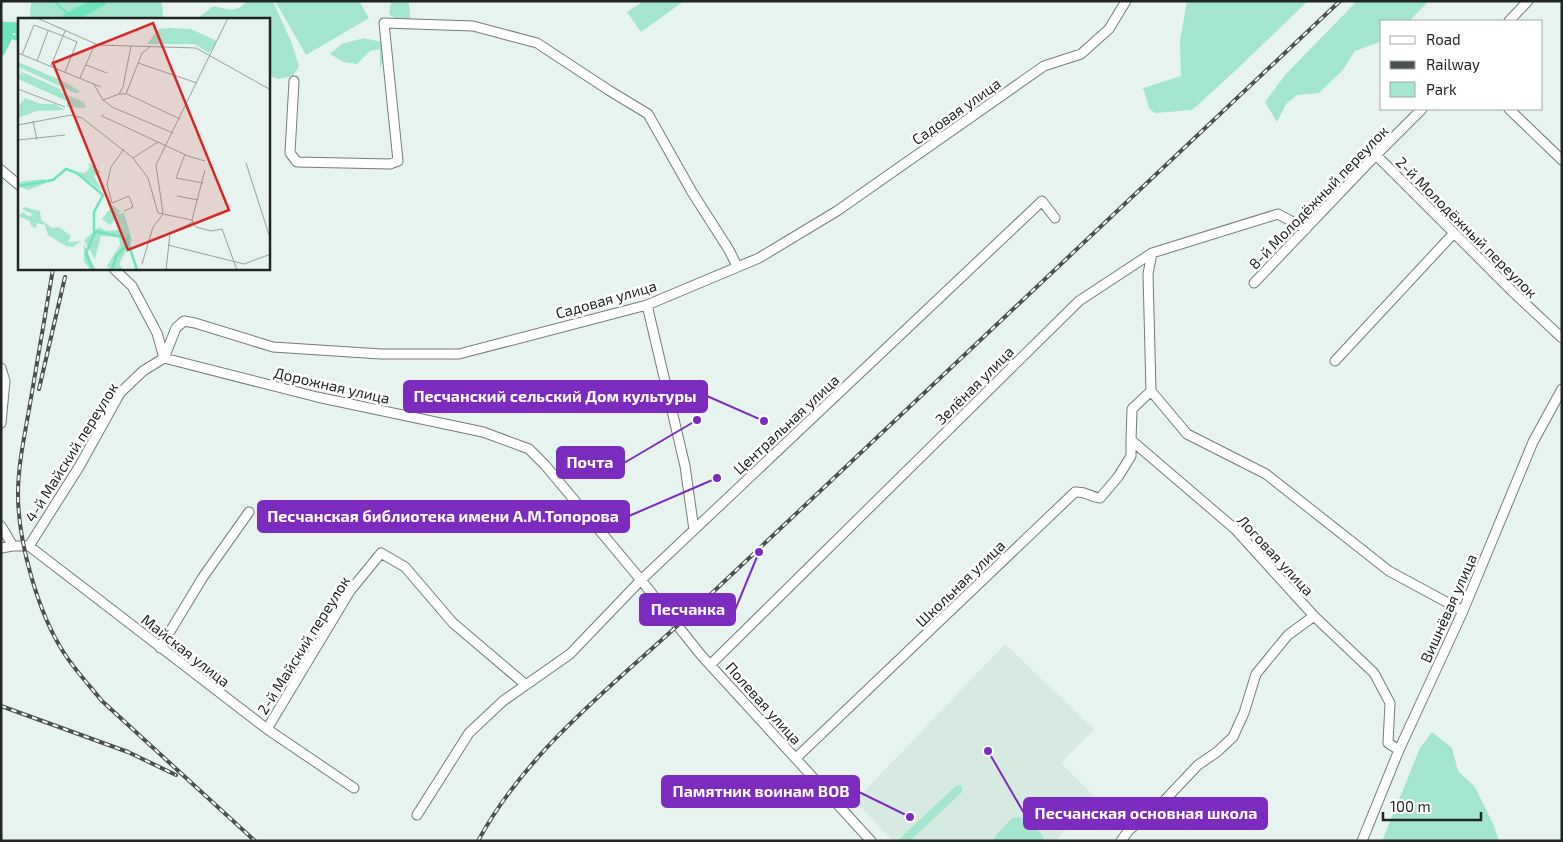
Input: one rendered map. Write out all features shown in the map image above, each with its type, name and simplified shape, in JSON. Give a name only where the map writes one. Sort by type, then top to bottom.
[{"type":"street","name":"Садовая улица","points":[[164,358],[176,328],[184,321],[273,347],[381,354],[459,354],[646,305],[759,258],[837,211],[1044,66],[1081,54],[1109,29],[1126,1]]},
{"type":"street","points":[[1509,20],[1528,1]]},
{"type":"street","points":[[294,81],[290,154],[297,162],[390,164],[398,161],[384,23],[473,26],[537,43],[610,92],[648,114],[737,266]]},
{"type":"street","name":"8-й Молодёжный переулок","points":[[1254,283],[1421,110]]},
{"type":"street","points":[[1510,110],[1562,160]]},
{"type":"street","name":"2-й Молодёжный переулок","points":[[1376,155],[1562,338]]},
{"type":"street","points":[[1,170],[18,184]]},
{"type":"street","name":"Центральная улица","points":[[418,814],[469,733],[503,701],[570,654],[641,580],[1042,201],[1055,218]]},
{"type":"street","name":"Зелёная улица","points":[[710,665],[1079,301],[1152,253],[1278,214],[1306,230]]},
{"type":"street","points":[[1335,361],[1454,233]]},
{"type":"street","points":[[1152,253],[1148,274],[1151,391],[1187,434],[1266,474],[1389,571],[1463,611]]},
{"type":"street","points":[[1138,263],[1148,274]]},
{"type":"street","points":[[115,270],[132,286],[157,333],[164,358]]},
{"type":"street","points":[[646,305],[686,466],[694,530]]},
{"type":"street","name":"4-й Майский переулок","points":[[29,546],[79,467],[120,393],[143,371],[164,358]]},
{"type":"street","name":"Дорожная улица","points":[[164,358],[317,396],[483,432],[530,449],[641,580]]},
{"type":"street","points":[[1,368],[5,381],[1,423]]},
{"type":"street","name":"Вишнёвая улица","points":[[1362,841],[1399,750],[1463,611],[1533,442],[1562,389]]},
{"type":"street","points":[[1131,440],[1132,410],[1151,391]]},
{"type":"street","name":"Логовая улица","points":[[1131,440],[1235,529],[1314,616],[1374,673],[1390,703],[1388,743],[1399,750]]},
{"type":"street","name":"Школьная улица","points":[[796,758],[1075,492],[1083,491],[1100,498],[1118,478],[1131,456],[1131,440]]},
{"type":"street","points":[[160,648],[203,578],[249,512]]},
{"type":"street","points":[[1,526],[13,546]]},
{"type":"street","points":[[1,548],[29,546]]},
{"type":"street","name":"Майская улица","points":[[29,546],[267,730],[354,788]]},
{"type":"street","name":"2-й Майский переулок","points":[[267,730],[350,591],[381,553],[405,567],[453,623],[526,685]]},
{"type":"street","name":"Полевая улица","points":[[641,580],[710,665],[872,841]]},
{"type":"street","points":[[1121,841],[1130,830],[1164,801],[1198,765],[1217,752],[1233,737],[1244,713],[1256,674],[1288,635],[1314,616]]},
{"type":"shaded area","points":[[1,25],[9,27],[14,36],[18,33],[18,42],[12,39],[4,55],[1,54]]},
{"type":"shaded area","points":[[1005,644],[1094,729],[1061,763],[1095,797],[1055,841],[893,841],[855,801]]},
{"type":"green space","points":[[31,1],[162,1],[164,18],[30,18]]},
{"type":"green space","points":[[247,1],[273,1],[292,44],[299,66],[293,76],[278,79],[270,76],[270,18],[198,18],[213,6],[232,10]]},
{"type":"green space","points":[[275,1],[359,1],[369,18],[306,55]]},
{"type":"green space","points":[[388,1],[409,1],[410,19],[400,22],[389,14],[391,3]]},
{"type":"green space","points":[[644,1],[684,1],[641,32],[627,12]]},
{"type":"green space","points":[[1187,1],[1308,1],[1192,110],[1155,113],[1149,108],[1143,88],[1181,76],[1180,41]]},
{"type":"green space","points":[[1357,1],[1429,1],[1410,20],[1380,20],[1380,42],[1355,51],[1343,70],[1319,93],[1297,95],[1286,104],[1277,122],[1265,102],[1286,74]]},
{"type":"green space","points":[[364,38],[381,42],[385,52],[380,70],[380,49],[370,51],[357,64],[344,62],[330,54],[342,44]]},
{"type":"green space","points":[[1432,732],[1452,748],[1458,771],[1475,787],[1494,826],[1499,841],[1382,841],[1420,748]]},
{"type":"green space","points":[[957,785],[962,786],[962,792],[910,841],[897,841]]},
{"type":"green space","points":[[1019,817],[1027,820],[1036,828],[1044,838],[1043,841],[991,841],[1012,818]]},
{"type":"waterway","points":[[54,1],[72,18]]},
{"type":"waterway","points":[[69,18],[101,1]]},
{"type":"waterway","points":[[1,27],[18,28]]},
{"type":"railway","points":[[478,841],[497,809],[519,780],[568,725],[677,626],[1340,1]]},
{"type":"railway","points":[[53,270],[22,449],[18,483],[22,533],[31,576],[38,598],[64,653],[102,701],[255,841]]},
{"type":"railway","points":[[39,389],[65,277]]},
{"type":"railway","points":[[1,706],[128,752],[176,775]]},
{"type":"place","name":"Почта","points":[[697,420]]},
{"type":"place","name":"Песчанский сельский Дом культуры","points":[[764,421]]},
{"type":"place","name":"Песчанская библиотека имени А.М.Топорова","points":[[717,478]]},
{"type":"place","name":"Песчанка","points":[[759,552]]},
{"type":"place","name":"Песчанская основная школа","points":[[988,751]]},
{"type":"place","name":"Памятник воинам ВОВ","points":[[910,817]]}]
